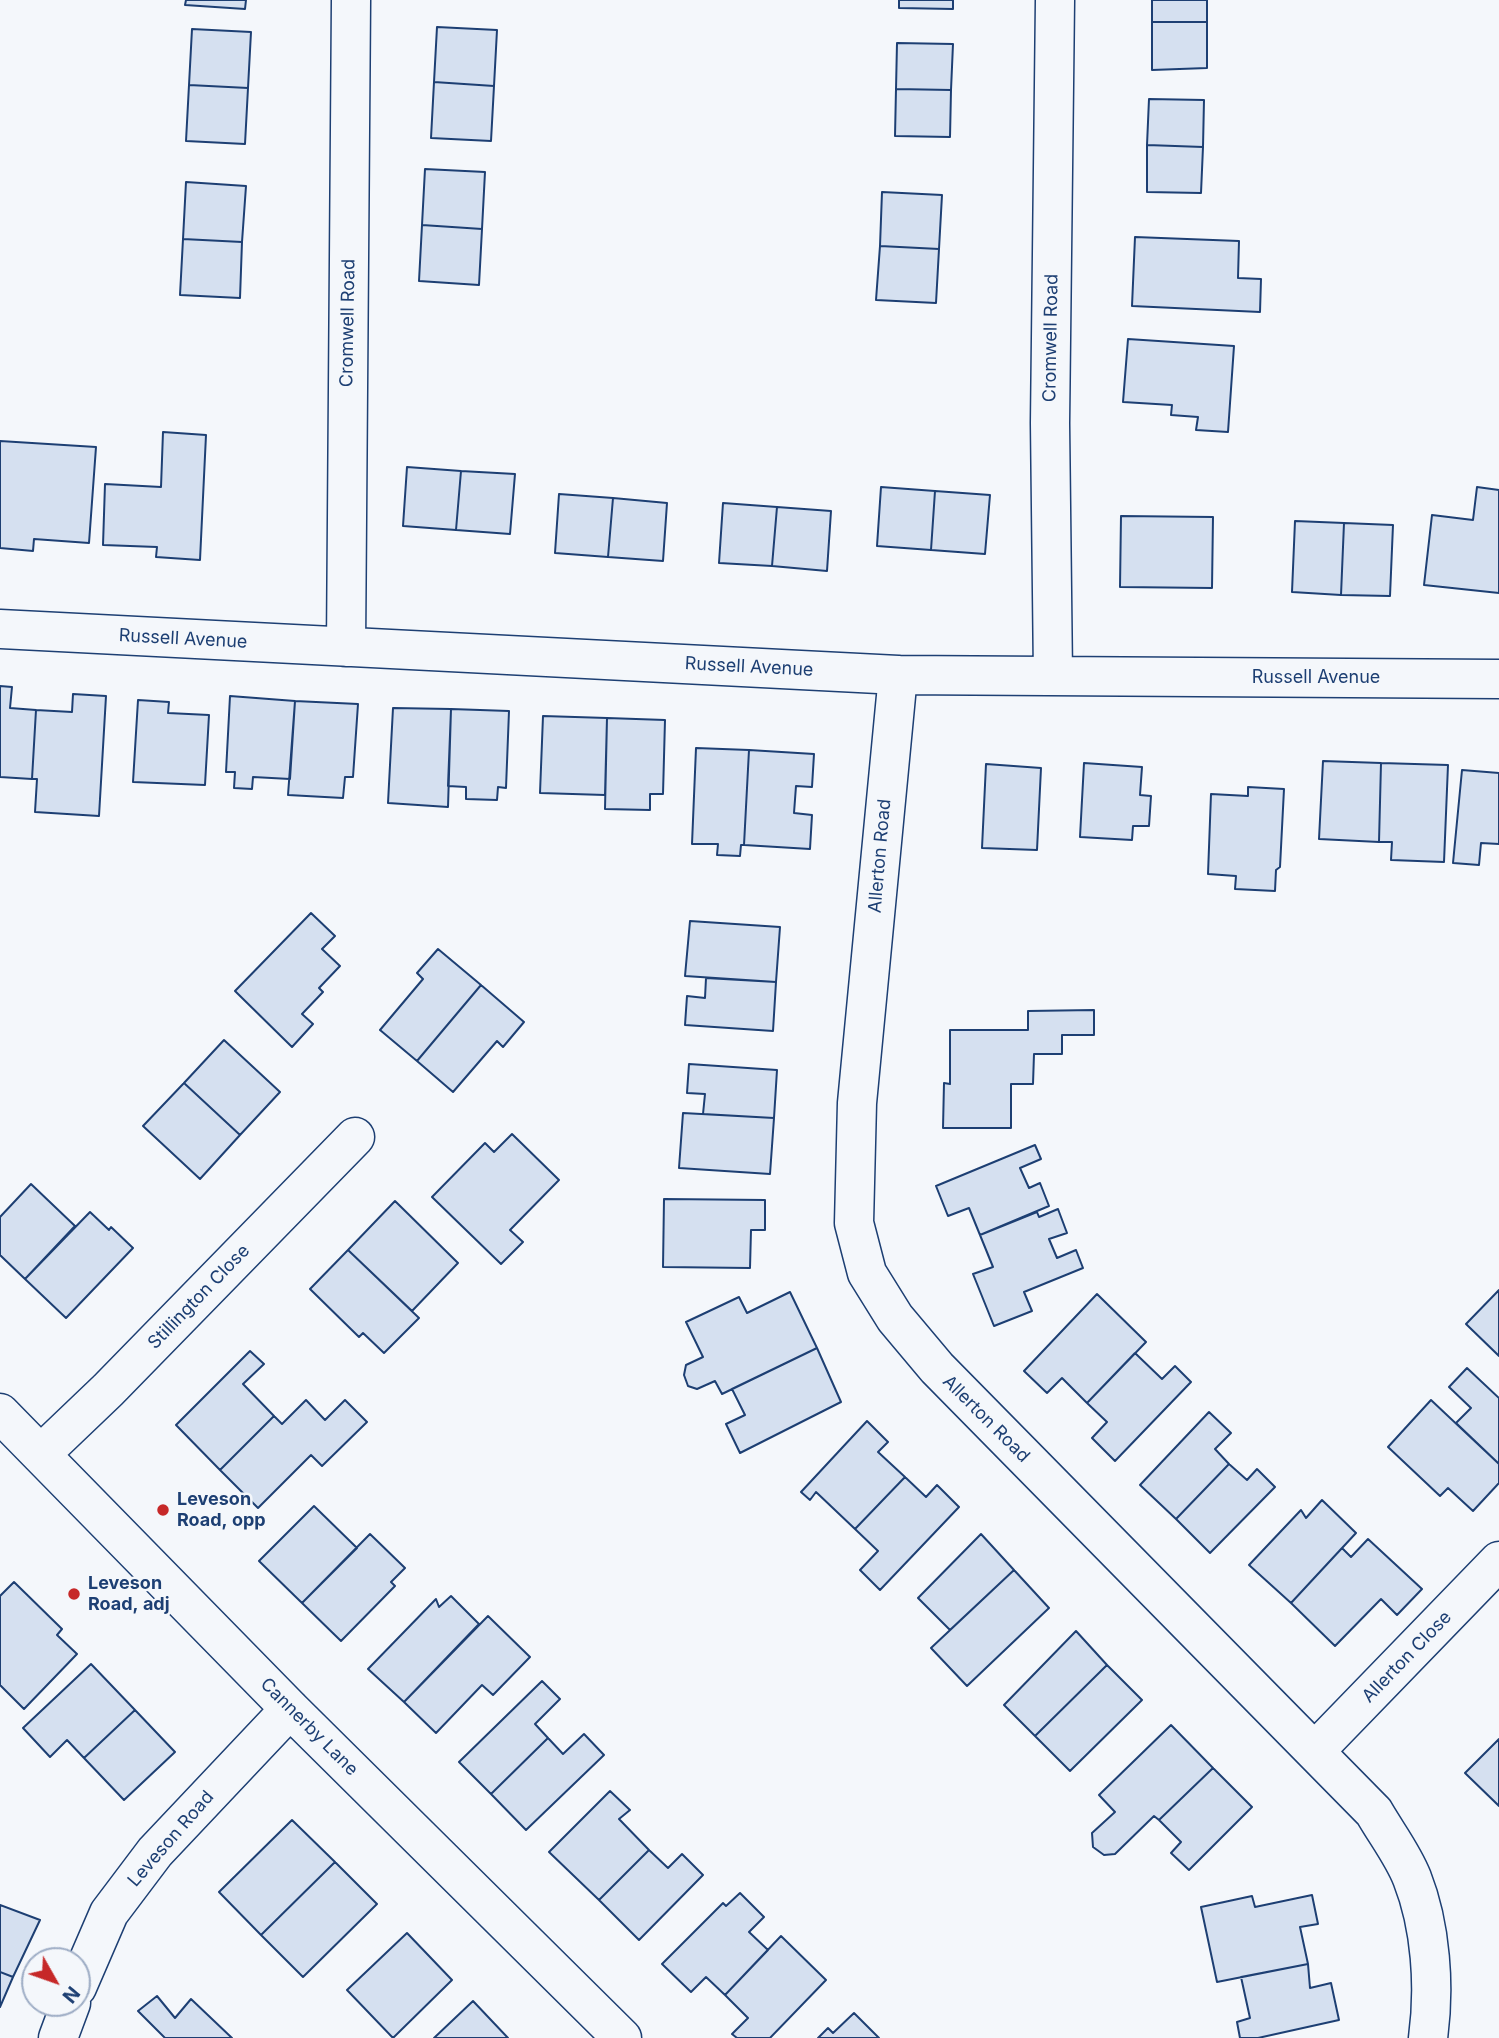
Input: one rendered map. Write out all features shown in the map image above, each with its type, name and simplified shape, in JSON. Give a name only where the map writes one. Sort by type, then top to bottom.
[{"type":"street","name":"Cromwell Road","points":[[346,647],[351,0]]},
{"type":"street","name":"Cromwell Road","points":[[1053,676],[1050,423],[1055,0]]},
{"type":"street","name":"Russell Avenue","points":[[0,629],[898,675],[1499,679]]},
{"type":"street","name":"Allerton Road","points":[[898,675],[857,1103],[854,1223],[867,1273],[895,1318],[937,1368],[1374,1812],[1411,1877],[1429,1945],[1428,2038]]},
{"type":"street","name":"Stillington Close","points":[[41,1454],[108,1390],[355,1137]]},
{"type":"street","name":"Cannerby Lane","points":[[0,1413],[290,1709],[622,2038]]},
{"type":"street","name":"Allerton Close","points":[[1315,1751],[1499,1561]]},
{"type":"street","name":"Leveson Road","points":[[91,1955],[109,1913],[148,1862],[290,1709]]},
{"type":"street","points":[[58,2038],[66,2017]]},
{"type":"building","points":[[186,0],[246,0],[245,9],[185,5]]},
{"type":"building","points":[[899,0],[953,0],[953,9],[899,8]]},
{"type":"building","points":[[1152,0],[1207,0],[1207,22],[1152,22]]},
{"type":"building","points":[[1152,22],[1207,22],[1207,68],[1152,70]]},
{"type":"building","points":[[437,27],[497,30],[494,86],[434,82]]},
{"type":"building","points":[[192,29],[251,32],[248,88],[189,85]]},
{"type":"building","points":[[897,43],[953,44],[951,90],[896,89]]},
{"type":"building","points":[[434,82],[494,86],[491,141],[431,138]]},
{"type":"building","points":[[189,85],[248,88],[245,144],[186,141]]},
{"type":"building","points":[[896,89],[951,90],[950,137],[895,136]]},
{"type":"building","points":[[1149,99],[1204,100],[1203,147],[1147,145]]},
{"type":"building","points":[[1147,145],[1203,147],[1201,193],[1147,192]]},
{"type":"building","points":[[425,169],[485,172],[482,229],[422,225]]},
{"type":"building","points":[[186,182],[246,186],[242,242],[183,239]]},
{"type":"building","points":[[882,192],[942,195],[939,249],[880,246]]},
{"type":"building","points":[[422,225],[482,229],[479,285],[419,281]]},
{"type":"building","points":[[1135,237],[1239,241],[1238,278],[1261,279],[1260,312],[1132,306]]},
{"type":"building","points":[[183,239],[242,242],[240,298],[180,295]]},
{"type":"building","points":[[880,246],[939,249],[936,303],[876,300]]},
{"type":"building","points":[[1128,339],[1234,346],[1228,432],[1196,430],[1198,417],[1171,415],[1172,405],[1123,402]]},
{"type":"building","points":[[163,432],[206,435],[200,560],[156,557],[157,547],[103,545],[105,484],[161,487]]},
{"type":"building","points":[[0,441],[96,447],[89,543],[34,539],[33,551],[0,548]]},
{"type":"building","points":[[407,467],[461,471],[456,530],[403,526]]},
{"type":"building","points":[[461,471],[515,474],[510,534],[456,530]]},
{"type":"building","points":[[881,487],[935,491],[931,550],[877,546]]},
{"type":"building","points":[[1477,487],[1499,490],[1499,593],[1424,585],[1432,515],[1473,520]]},
{"type":"building","points":[[935,491],[990,495],[985,554],[931,550]]},
{"type":"building","points":[[559,494],[613,498],[608,557],[555,553]]},
{"type":"building","points":[[613,498],[667,503],[663,561],[608,557]]},
{"type":"building","points":[[723,503],[777,507],[772,566],[719,563]]},
{"type":"building","points":[[777,507],[831,511],[827,571],[772,566]]},
{"type":"building","points":[[1121,516],[1213,517],[1212,588],[1120,587]]},
{"type":"building","points":[[1295,521],[1344,523],[1341,595],[1292,592]]},
{"type":"building","points":[[1344,523],[1393,525],[1390,596],[1341,595]]},
{"type":"building","points":[[0,686],[12,687],[10,708],[36,710],[32,779],[0,777]]},
{"type":"building","points":[[73,694],[106,696],[99,816],[35,812],[37,779],[32,779],[36,710],[72,712]]},
{"type":"building","points":[[230,696],[295,701],[290,779],[253,777],[252,789],[234,788],[235,772],[226,772]]},
{"type":"building","points":[[138,700],[169,702],[168,713],[209,715],[205,785],[133,782]]},
{"type":"building","points":[[295,701],[358,704],[353,777],[345,777],[343,798],[288,795]]},
{"type":"building","points":[[393,708],[451,709],[448,807],[388,803]]},
{"type":"building","points":[[451,709],[509,711],[506,788],[498,787],[497,800],[466,799],[466,787],[448,786]]},
{"type":"building","points":[[543,716],[607,718],[605,795],[540,793]]},
{"type":"building","points":[[607,718],[665,720],[663,794],[650,794],[650,810],[605,809]]},
{"type":"building","points":[[696,748],[749,750],[744,845],[741,845],[740,856],[717,855],[718,844],[692,844]]},
{"type":"building","points":[[749,750],[814,754],[812,787],[796,786],[794,813],[812,815],[810,849],[744,845]]},
{"type":"building","points":[[1323,761],[1381,763],[1379,842],[1319,839]]},
{"type":"building","points":[[1084,763],[1142,767],[1140,795],[1151,796],[1149,826],[1133,826],[1132,840],[1080,837]]},
{"type":"building","points":[[1381,763],[1448,765],[1444,862],[1391,860],[1392,842],[1379,842]]},
{"type":"building","points":[[986,764],[1041,768],[1037,850],[982,848]]},
{"type":"building","points":[[1462,770],[1499,773],[1499,844],[1481,843],[1479,865],[1453,863]]},
{"type":"building","points":[[1248,787],[1284,789],[1280,867],[1276,870],[1275,891],[1235,889],[1236,876],[1208,874],[1211,794],[1248,796]]},
{"type":"building","points":[[311,913],[335,936],[322,949],[340,966],[319,988],[323,992],[302,1014],[313,1024],[292,1047],[235,991]]},
{"type":"building","points":[[690,921],[780,927],[776,982],[685,976]]},
{"type":"building","points":[[438,949],[481,985],[417,1061],[380,1030],[423,979],[417,973]]},
{"type":"building","points":[[706,978],[776,982],[773,1031],[685,1025],[687,996],[705,998]]},
{"type":"building","points":[[481,985],[524,1022],[503,1047],[497,1041],[453,1092],[417,1061]]},
{"type":"building","points":[[1094,1010],[1094,1035],[1062,1035],[1062,1054],[1034,1054],[1033,1084],[1011,1084],[1011,1128],[943,1128],[944,1083],[950,1084],[950,1030],[1028,1030],[1028,1011]]},
{"type":"building","points":[[224,1040],[280,1092],[240,1135],[184,1083]]},
{"type":"building","points":[[689,1064],[777,1070],[774,1118],[703,1114],[705,1094],[687,1093]]},
{"type":"building","points":[[184,1083],[240,1135],[200,1179],[143,1126]]},
{"type":"building","points":[[683,1113],[774,1118],[770,1174],[679,1168]]},
{"type":"building","points":[[512,1134],[559,1180],[510,1230],[523,1242],[501,1264],[432,1197],[485,1143],[494,1152]]},
{"type":"building","points":[[1035,1145],[1041,1159],[1020,1168],[1029,1188],[1040,1183],[1049,1206],[980,1235],[969,1208],[948,1216],[936,1186]]},
{"type":"building","points":[[31,1184],[75,1226],[25,1279],[0,1255],[0,1217]]},
{"type":"building","points":[[664,1199],[765,1200],[765,1230],[751,1230],[750,1268],[663,1267]]},
{"type":"building","points":[[395,1201],[458,1263],[412,1311],[348,1250]]},
{"type":"building","points":[[1058,1209],[1067,1233],[1049,1239],[1057,1258],[1076,1250],[1083,1268],[1024,1292],[1032,1311],[994,1326],[973,1274],[993,1267],[980,1235],[1037,1212],[1039,1217]]},
{"type":"building","points":[[90,1212],[133,1248],[66,1318],[25,1279]]},
{"type":"building","points":[[348,1250],[419,1318],[384,1353],[363,1333],[359,1337],[310,1289]]},
{"type":"building","points":[[1499,1290],[1499,1356],[1466,1324]]},
{"type":"building","points":[[790,1292],[817,1348],[722,1394],[715,1381],[697,1389],[688,1386],[684,1375],[686,1365],[703,1357],[686,1322],[739,1297],[747,1313]]},
{"type":"building","points":[[1097,1294],[1146,1342],[1087,1403],[1062,1378],[1047,1393],[1024,1371]]},
{"type":"building","points":[[817,1348],[841,1402],[740,1453],[726,1424],[745,1415],[732,1389]]},
{"type":"building","points":[[250,1351],[264,1364],[243,1384],[274,1416],[220,1470],[176,1425]]},
{"type":"building","points":[[1135,1353],[1162,1379],[1175,1366],[1191,1382],[1115,1461],[1092,1438],[1107,1422],[1087,1403]]},
{"type":"building","points":[[1467,1368],[1499,1398],[1499,1464],[1456,1423],[1471,1408],[1449,1387]]},
{"type":"building","points":[[306,1400],[325,1420],[345,1400],[367,1422],[322,1466],[311,1455],[258,1508],[220,1470],[274,1416],[282,1424]]},
{"type":"building","points":[[1431,1400],[1499,1464],[1499,1483],[1473,1511],[1448,1488],[1440,1496],[1388,1447]]},
{"type":"building","points":[[1209,1412],[1231,1433],[1215,1449],[1229,1464],[1176,1519],[1140,1485]]},
{"type":"building","points":[[867,1421],[888,1442],[878,1452],[905,1477],[855,1529],[816,1492],[810,1500],[801,1492]]},
{"type":"building","points":[[1229,1464],[1247,1480],[1257,1469],[1275,1487],[1210,1553],[1176,1519]]},
{"type":"building","points":[[905,1477],[926,1497],[937,1485],[959,1507],[880,1590],[860,1570],[878,1551],[855,1529]]},
{"type":"building","points":[[1322,1500],[1356,1533],[1291,1603],[1249,1565],[1301,1510],[1306,1518]]},
{"type":"building","points":[[314,1506],[357,1548],[302,1603],[259,1561]]},
{"type":"building","points":[[370,1534],[405,1568],[391,1582],[395,1586],[341,1641],[302,1603]]},
{"type":"building","points":[[981,1534],[1014,1570],[950,1630],[918,1598]]},
{"type":"building","points":[[1368,1539],[1422,1589],[1397,1615],[1381,1599],[1335,1646],[1291,1603],[1342,1548],[1351,1557]]},
{"type":"building","points":[[1014,1570],[1049,1608],[967,1686],[931,1648]]},
{"type":"building","points":[[14,1582],[62,1629],[57,1635],[77,1654],[24,1709],[0,1685],[0,1596]]},
{"type":"building","points":[[451,1596],[479,1624],[404,1702],[368,1669],[436,1599],[439,1607]]},
{"type":"building","points":[[488,1616],[530,1657],[493,1695],[482,1685],[436,1733],[404,1702]]},
{"type":"building","points":[[1076,1631],[1107,1665],[1035,1736],[1004,1705]]},
{"type":"building","points":[[91,1664],[135,1710],[84,1758],[67,1740],[50,1757],[23,1728]]},
{"type":"building","points":[[1107,1665],[1142,1700],[1070,1771],[1035,1736]]},
{"type":"building","points":[[542,1681],[560,1699],[535,1724],[548,1738],[491,1794],[459,1762]]},
{"type":"building","points":[[135,1710],[175,1752],[124,1800],[84,1758]]},
{"type":"building","points":[[1171,1725],[1213,1768],[1159,1820],[1154,1816],[1115,1854],[1104,1855],[1093,1847],[1092,1833],[1115,1812],[1099,1795]]},
{"type":"building","points":[[584,1734],[604,1755],[526,1830],[491,1794],[548,1738],[563,1754]]},
{"type":"building","points":[[1499,1739],[1499,1806],[1465,1773]]},
{"type":"building","points":[[1213,1768],[1252,1807],[1189,1870],[1171,1853],[1181,1842],[1159,1820]]},
{"type":"building","points":[[610,1791],[630,1810],[619,1819],[649,1850],[599,1900],[549,1852]]},
{"type":"building","points":[[292,1820],[335,1862],[261,1935],[219,1892]]},
{"type":"building","points":[[649,1850],[668,1868],[682,1854],[703,1875],[639,1940],[599,1900]]},
{"type":"building","points":[[335,1862],[377,1904],[303,1977],[261,1935]]},
{"type":"building","points":[[740,1893],[764,1917],[749,1932],[768,1950],[725,1995],[706,1977],[691,1992],[662,1964],[723,1903],[726,1906]]},
{"type":"building","points":[[1312,1895],[1318,1924],[1300,1927],[1308,1964],[1217,1982],[1201,1907],[1252,1896],[1255,1907]]},
{"type":"building","points":[[0,1905],[40,1920],[27,1947],[21,1947],[21,1960],[13,1977],[0,1972]]},
{"type":"building","points":[[407,1933],[452,1980],[393,2038],[347,1990]]},
{"type":"building","points":[[781,1936],[826,1980],[770,2038],[737,2038],[732,2034],[748,2018],[725,1995]]},
{"type":"building","points":[[1308,1964],[1310,1988],[1331,1983],[1339,2020],[1258,2038],[1240,2038],[1237,2022],[1250,2018],[1241,1977]]},
{"type":"building","points":[[0,1972],[13,1977],[0,2007]]},
{"type":"building","points":[[157,1996],[175,2018],[191,1999],[232,2038],[165,2038],[138,2011]]},
{"type":"building","points":[[473,2001],[508,2038],[434,2038]]},
{"type":"building","points":[[854,2013],[879,2038],[818,2038],[828,2028],[833,2033]]},
{"type":"place","name":"Leveson Road, opp","points":[[163,1510]]},
{"type":"place","name":"Leveson Road, adj","points":[[74,1594]]}]
